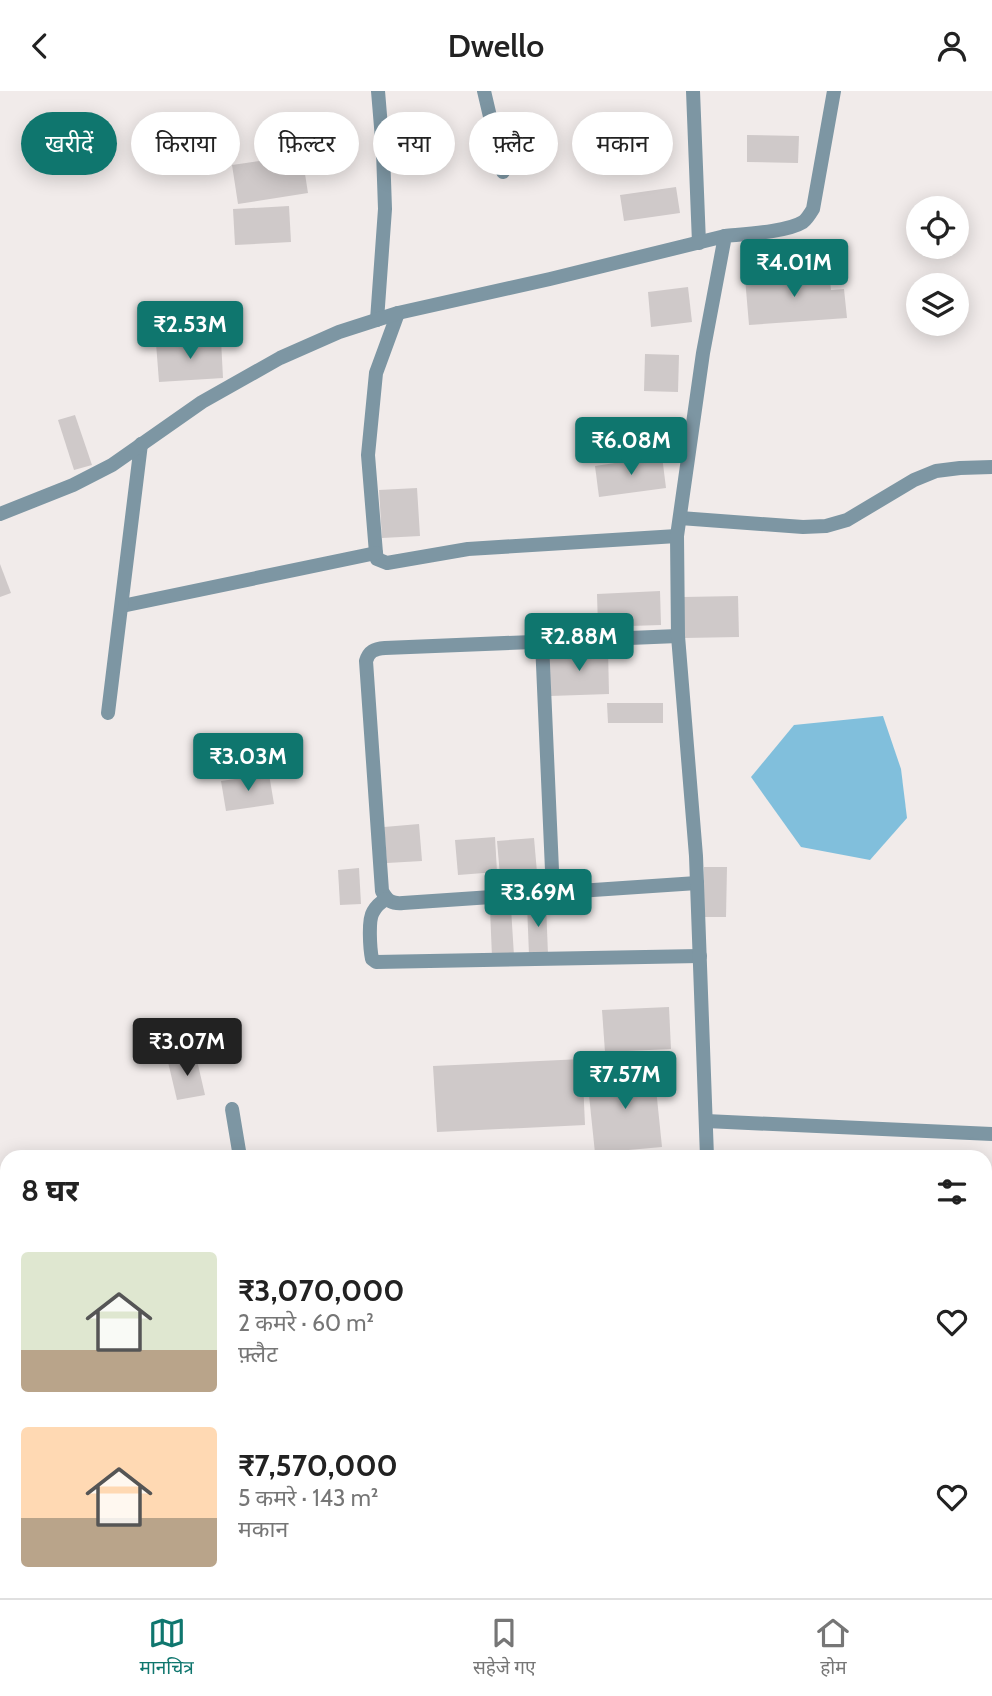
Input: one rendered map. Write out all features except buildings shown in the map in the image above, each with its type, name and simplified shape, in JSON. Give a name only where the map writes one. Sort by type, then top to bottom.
[{"type":"street","points":[[377,320],[385,209],[378,91]]},
{"type":"street","points":[[484,91],[489,112]]},
{"type":"street","points":[[693,91],[699,243]]},
{"type":"street","points":[[0,514],[73,485],[112,465],[202,402],[280,358],[339,332],[398,313],[725,236],[788,228],[806,221],[813,209],[834,91]]},
{"type":"street","points":[[707,1150],[696,856],[678,636],[677,536],[703,353],[725,236]]},
{"type":"street","points":[[398,313],[376,373],[368,455],[377,559],[387,562],[468,549],[677,536]]},
{"type":"street","points":[[108,713],[142,445]]},
{"type":"street","points":[[680,518],[803,527],[826,526],[847,520],[936,471],[992,467]]},
{"type":"street","points":[[121,606],[376,553]]},
{"type":"street","points":[[678,636],[385,648],[375,649],[368,654],[366,661],[382,891],[386,899],[393,904],[697,883]]},
{"type":"street","points":[[542,642],[553,893]]},
{"type":"street","points":[[386,899],[373,911],[371,918],[371,953],[376,962],[700,956]]},
{"type":"street","points":[[232,1109],[239,1150]]},
{"type":"street","points":[[706,1121],[992,1134]]},
{"type":"water","points":[[883,716],[901,769],[907,818],[870,860],[801,847],[751,777],[794,725]]}]
